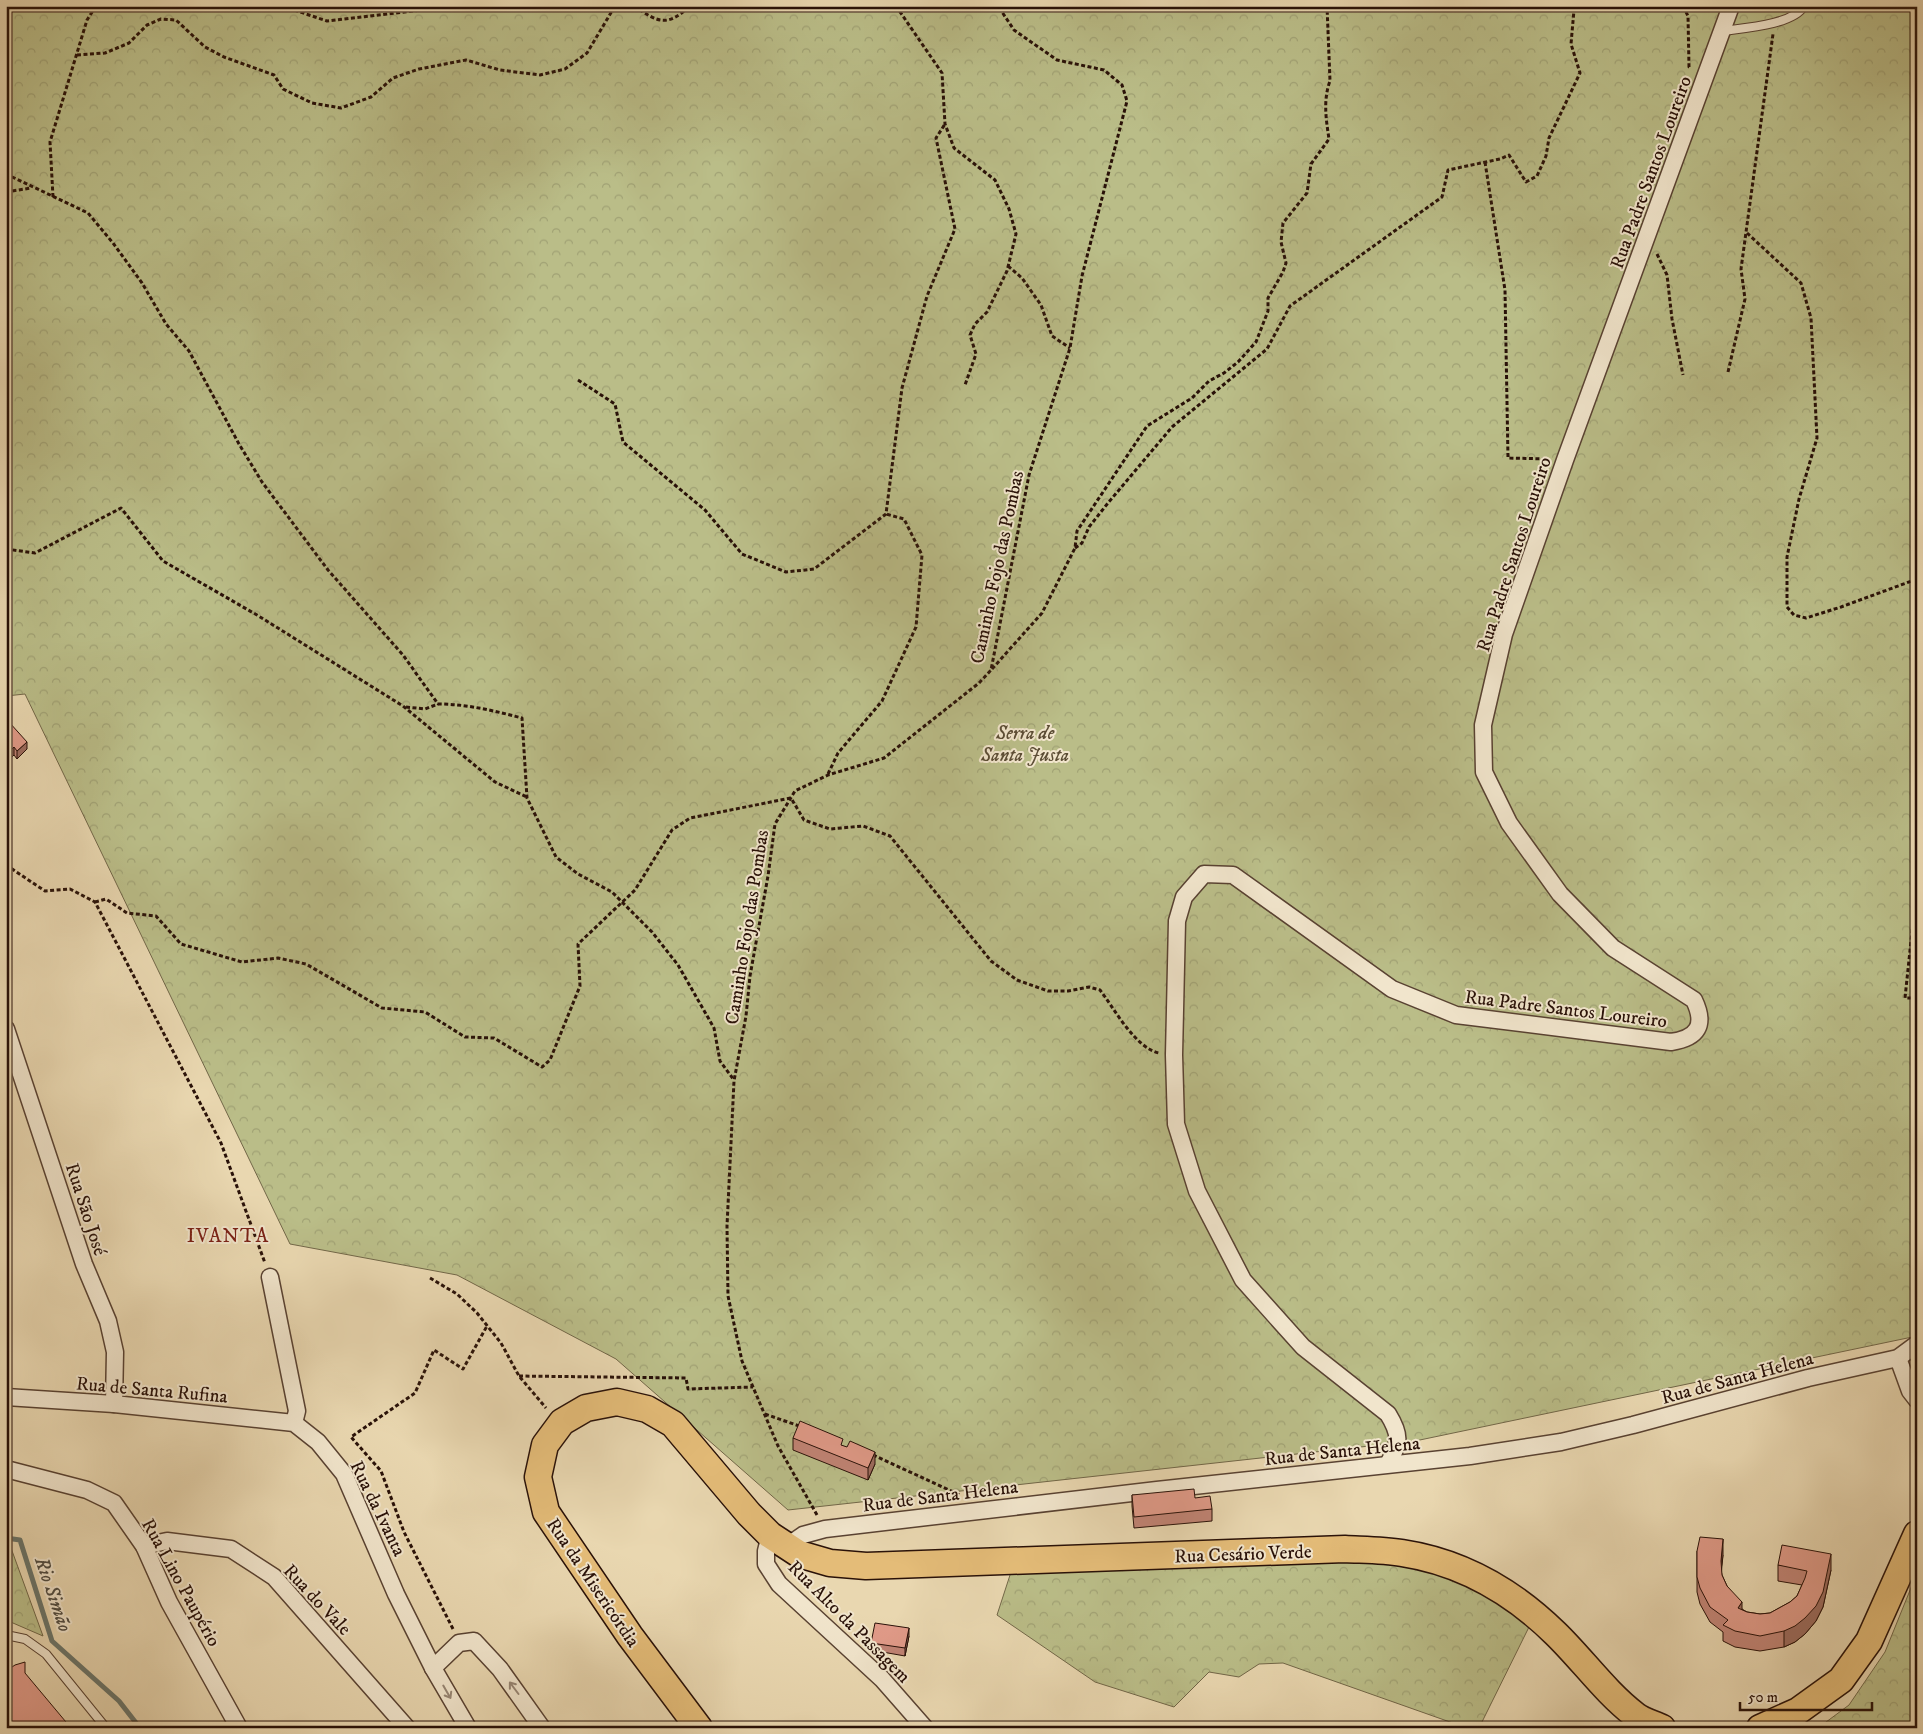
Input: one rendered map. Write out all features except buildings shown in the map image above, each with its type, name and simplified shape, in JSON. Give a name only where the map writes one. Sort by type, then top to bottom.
[{"type":"main road","name":"Rua da Misericórdia","points":[[699,1728],[630,1636],[546,1512],[538,1477],[545,1445],[562,1422],[586,1408],[617,1402],[647,1409],[673,1424],[749,1514],[778,1540]]},
{"type":"main road","points":[[1760,1728],[1798,1711],[1841,1680],[1869,1641],[1917,1534]]},
{"type":"main road","name":"Rua Cesário Verde","points":[[778,1540],[799,1554],[830,1563],[866,1566],[1345,1549],[1402,1553],[1435,1560],[1466,1571],[1510,1594],[1555,1633],[1636,1716],[1662,1728]]},
{"type":"street","name":"Rua Padre Santos Loureiro","points":[[1388,1464],[1398,1440],[1397,1427],[1388,1414],[1303,1347],[1243,1280],[1197,1191],[1176,1124],[1174,1056],[1177,920],[1184,897],[1204,874],[1233,875],[1392,989],[1456,1015],[1671,1042],[1684,1040],[1694,1035],[1700,1021],[1699,1011],[1694,1000],[1613,948],[1560,894],[1509,823],[1484,772],[1483,725],[1504,634],[1731,6]]},
{"type":"street","name":"Rua São José","points":[[6,1029],[84,1264],[108,1321],[115,1352],[114,1404]]},
{"type":"street","points":[[270,1277],[298,1411],[294,1423]]},
{"type":"street","name":"Rua de Santa Helena","points":[[778,1540],[825,1529],[1470,1456],[1561,1442],[1633,1425],[1808,1378],[1898,1358],[1917,1344]]},
{"type":"street","points":[[1898,1358],[1910,1391],[1917,1400]]},
{"type":"street","name":"Rua de Santa Rufina","points":[[6,1397],[114,1404],[294,1423]]},
{"type":"street","name":"Rua da Ivanta","points":[[294,1423],[318,1442],[344,1474],[396,1594],[430,1662],[468,1728]]},
{"type":"street","name":"Rua Lino Paupério","points":[[6,1469],[87,1490],[114,1503],[144,1546],[169,1602],[239,1728]]},
{"type":"street","name":"Rua Alto da Passagem","points":[[778,1540],[766,1551],[766,1564],[779,1584],[882,1679],[925,1728]]},
{"type":"street","name":"Rua do Vale","points":[[144,1546],[167,1541],[231,1549],[274,1577],[407,1728]]},
{"type":"street","points":[[430,1662],[460,1643],[474,1641],[500,1670],[542,1728]]},
{"type":"lane","points":[[1722,31],[1775,23],[1801,11],[1804,6]]},
{"type":"lane","points":[[6,1635],[25,1639],[46,1654],[106,1728]]},
{"type":"path","points":[[53,197],[50,142],[87,20],[96,6]]},
{"type":"path","points":[[282,6],[327,21],[457,6]]},
{"type":"path","points":[[76,55],[105,53],[129,42],[147,25],[161,19],[176,20],[206,47],[224,57],[274,75],[283,89],[312,103],[341,108],[371,96],[393,78],[419,69],[466,60],[500,70],[540,75],[566,69],[587,53],[612,11],[632,6],[656,20],[676,19],[690,6]]},
{"type":"path","points":[[896,6],[942,73],[945,124],[954,148],[995,180],[1009,209],[1016,234],[1008,266],[987,312],[974,324],[970,335],[976,354],[965,385]]},
{"type":"path","name":"Caminho Fojo das Pombas","points":[[825,1529],[778,1446],[742,1361],[728,1296],[727,1226],[734,1081],[746,1016],[750,976],[768,876],[775,824],[791,798],[795,792],[828,775],[884,758],[979,683],[991,670],[1029,476],[1070,348],[1082,276],[1127,101],[1122,85],[1104,70],[1057,60],[1014,30],[998,6]]},
{"type":"path","points":[[991,670],[1042,614],[1075,548],[1077,531],[1148,426],[1192,398],[1209,380],[1224,373],[1238,362],[1256,342],[1268,311],[1268,298],[1286,263],[1281,242],[1283,223],[1307,193],[1311,164],[1329,139],[1326,118],[1326,92],[1330,81],[1327,6]]},
{"type":"path","points":[[1075,548],[1082,542],[1089,527],[1172,427],[1266,349],[1290,306],[1442,197],[1448,170],[1509,155],[1526,182],[1537,176],[1546,156],[1549,138],[1580,73],[1571,44],[1576,6]]},
{"type":"path","points":[[1683,6],[1688,16],[1689,67],[1707,74]]},
{"type":"path","points":[[1728,372],[1745,299],[1741,269],[1775,23]]},
{"type":"path","points":[[578,380],[615,404],[623,442],[705,510],[742,554],[786,572],[814,569],[886,514],[902,388],[927,296],[955,229],[936,138],[945,124]]},
{"type":"path","points":[[1485,162],[1505,290],[1508,458],[1556,460]]},
{"type":"path","points":[[6,174],[88,213],[113,243],[142,283],[166,324],[189,351],[239,444],[262,482],[328,570],[403,655],[438,704]]},
{"type":"path","points":[[6,192],[32,188]]},
{"type":"path","points":[[1747,233],[1801,283],[1811,318],[1817,438],[1799,499],[1787,557],[1787,607],[1794,615],[1806,618],[1917,579]]},
{"type":"path","points":[[1648,236],[1667,275],[1672,319],[1683,375]]},
{"type":"path","points":[[1008,266],[1022,278],[1040,305],[1052,336],[1070,348]]},
{"type":"path","points":[[6,549],[35,553],[120,508],[163,561],[257,615],[403,706],[495,782],[527,798]]},
{"type":"path","points":[[828,775],[838,753],[882,701],[916,627],[922,555],[904,519],[886,514]]},
{"type":"path","points":[[403,706],[425,709],[438,704],[454,704],[491,709],[522,718],[527,798],[556,857],[578,874],[612,892],[652,932],[678,965],[714,1028],[720,1061],[734,1081]]},
{"type":"path","points":[[95,902],[106,899],[127,913],[156,916],[181,944],[242,962],[278,958],[306,964],[382,1008],[425,1012],[466,1037],[494,1038],[542,1067],[550,1060],[580,986],[578,944],[635,890],[672,830],[690,818],[791,798],[804,820],[830,829],[864,826],[890,836],[991,961],[1017,980],[1048,991],[1068,991],[1089,987],[1100,990],[1136,1040],[1154,1052],[1174,1056]]},
{"type":"path","points":[[6,865],[45,891],[70,889],[95,902],[221,1143],[270,1277]]},
{"type":"path","points":[[1917,884],[1905,998],[1917,998]]},
{"type":"path","points":[[430,1278],[457,1294],[477,1313],[501,1343],[519,1376],[542,1404],[562,1422]]},
{"type":"path","points":[[460,1643],[404,1532],[382,1471],[351,1437],[415,1393],[434,1350],[463,1369],[487,1326]]},
{"type":"path","points":[[519,1376],[686,1378],[688,1389],[753,1387]]},
{"type":"path","points":[[765,1414],[809,1429]]},
{"type":"path","points":[[870,1453],[989,1510]]},
{"type":"green space","name":"Serra de Santa Justa","points":[[6,6],[1917,6],[1917,1336],[1415,1441],[788,1510],[616,1359],[457,1275],[290,1244],[25,694],[6,696]]},
{"type":"green space","points":[[6,1547],[11,1548],[43,1636],[6,1620]]},
{"type":"green space","points":[[1349,1559],[1399,1564],[1455,1576],[1531,1623],[1479,1728],[1467,1728],[1283,1663],[1259,1664],[1239,1677],[1209,1672],[1174,1707],[1095,1682],[997,1615],[1011,1572]]},
{"type":"green space","points":[[1917,1573],[1917,1728],[1818,1728],[1849,1705],[1885,1652]]},
{"type":"waterway","name":"Rio Simão","points":[[6,1538],[20,1540],[52,1641],[119,1701],[140,1728]]},
{"type":"district","name":"IVANTA","points":[[228,1235]]}]
